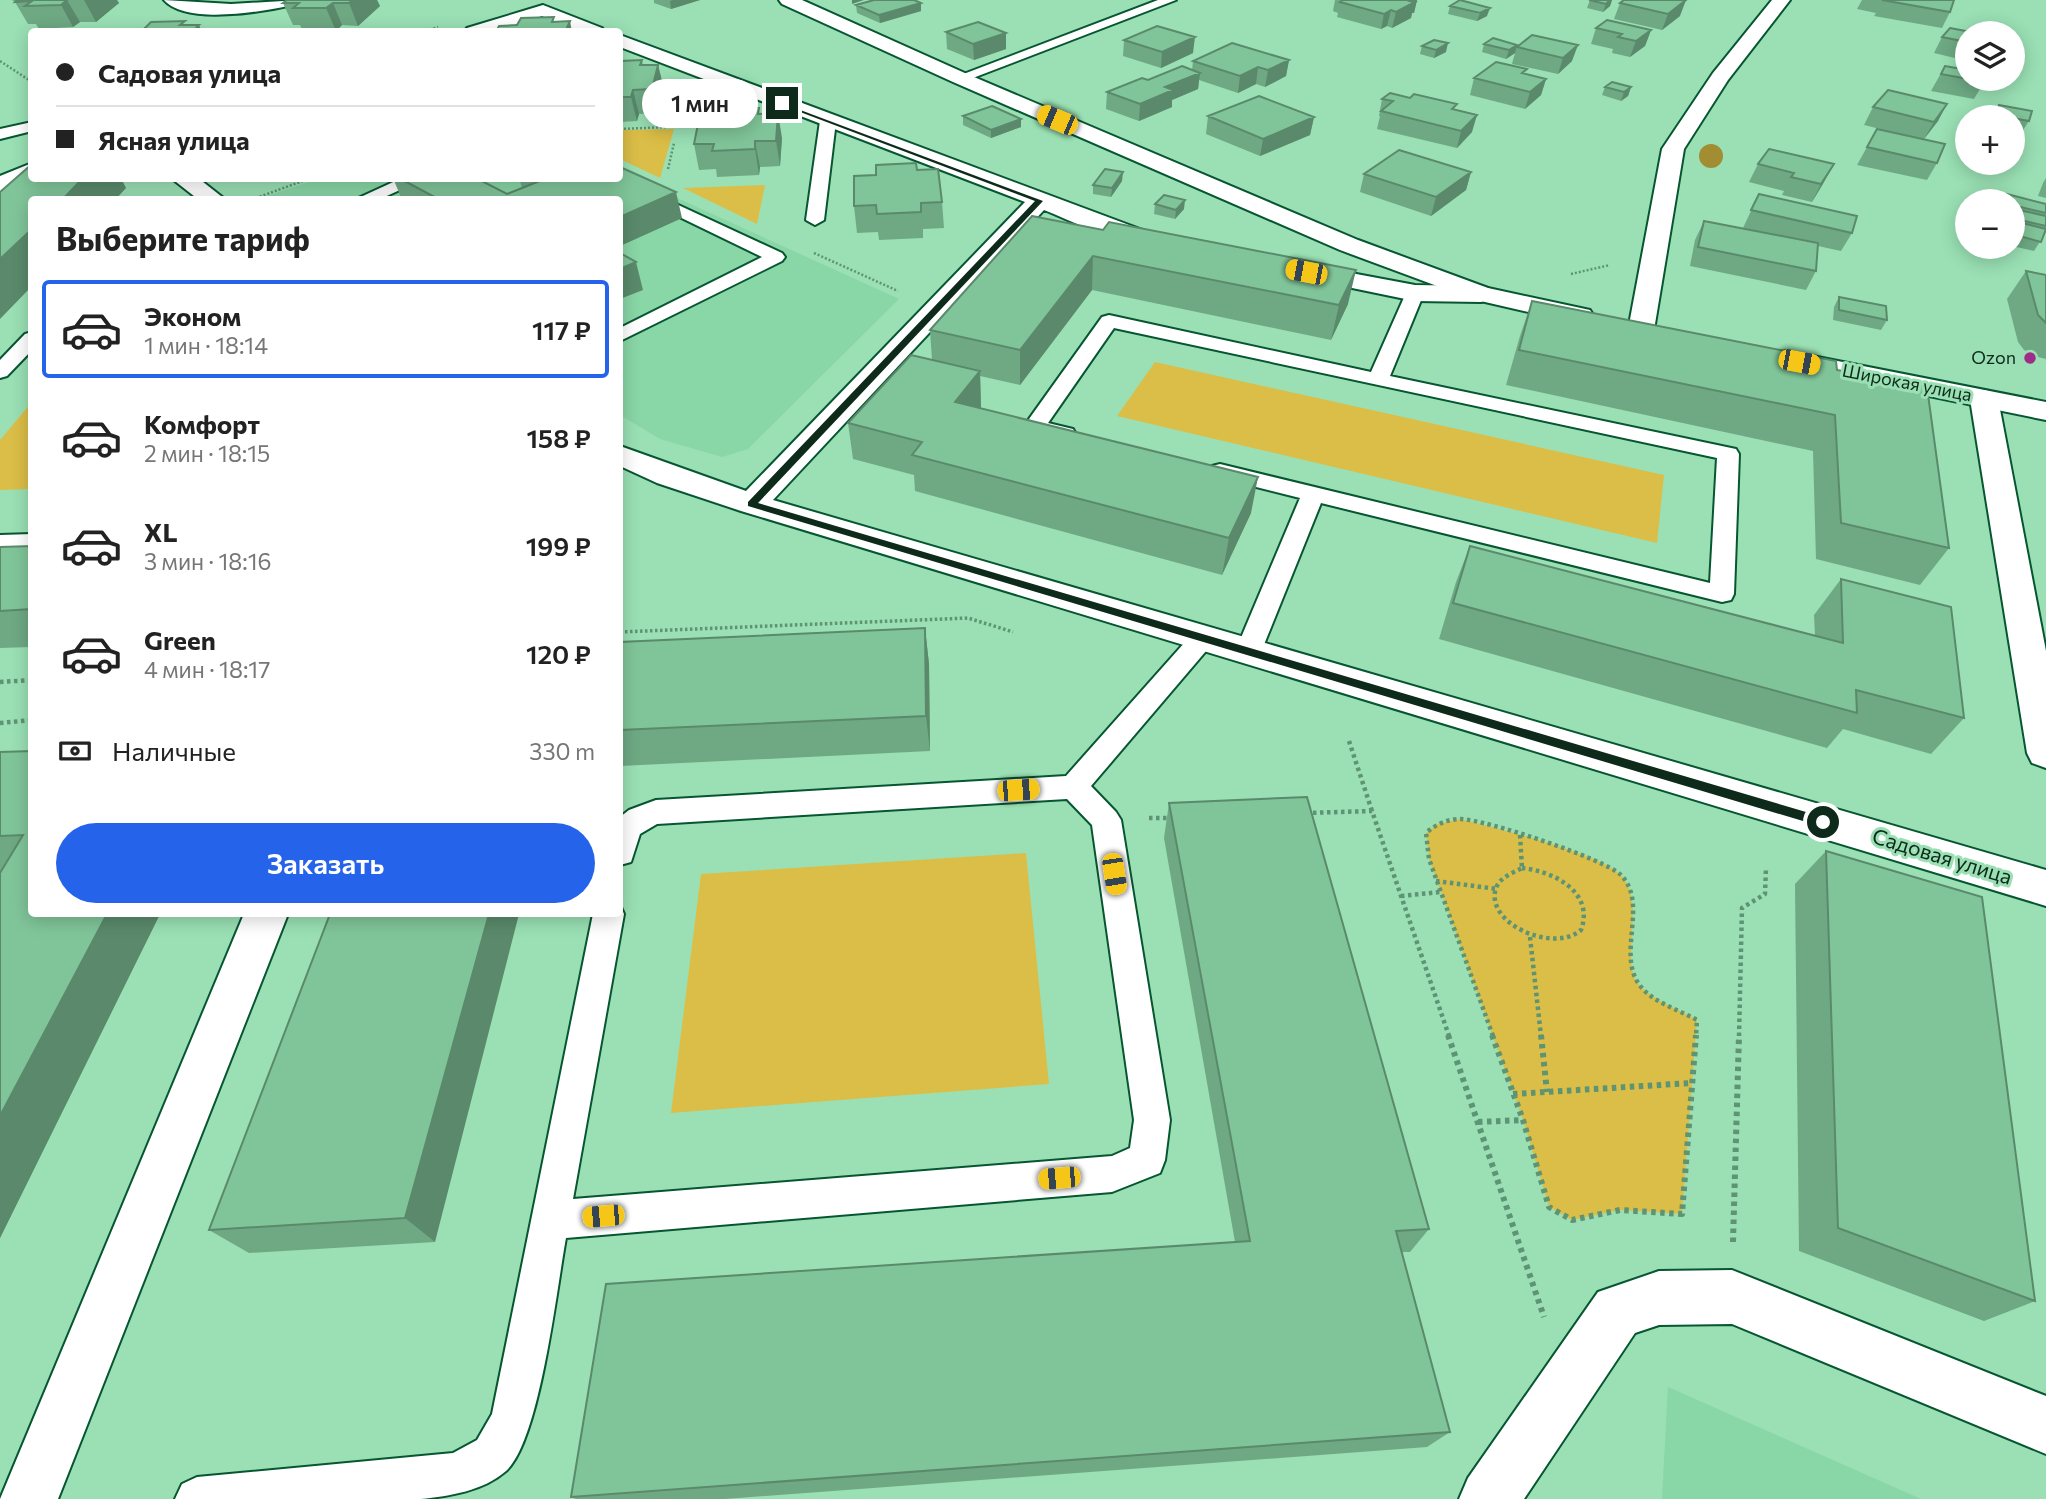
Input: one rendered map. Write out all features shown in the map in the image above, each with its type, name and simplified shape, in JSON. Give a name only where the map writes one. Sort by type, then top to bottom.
[{"type":"street","points":[[173,0],[186,6],[245,8],[291,0]]},
{"type":"street","points":[[519,0],[587,28]]},
{"type":"street","points":[[788,0],[960,78],[1349,245],[1481,294],[1654,332],[1673,149],[1720,77],[1781,0]]},
{"type":"street","points":[[493,28],[567,4]]},
{"type":"street","points":[[623,42],[1141,240],[1182,248]]},
{"type":"street","points":[[0,188],[9,180],[28,171]]},
{"type":"street","points":[[188,182],[209,196]]},
{"type":"street","points":[[752,504],[1040,201]]},
{"type":"street","points":[[1278,266],[1415,293],[1481,294]]},
{"type":"street","name":"Широкая улица","points":[[1759,354],[2046,411]]},
{"type":"street","points":[[1984,399],[2046,752]]},
{"type":"street","name":"Садовая улица","points":[[623,456],[668,476],[752,504],[2046,888]]},
{"type":"street","points":[[28,1499],[265,917]]},
{"type":"street","points":[[1489,1499],[1617,1311],[1659,1298],[1732,1297],[2046,1425]]},
{"type":"lane","points":[[960,78],[1170,0]]},
{"type":"lane","points":[[702,122],[712,77]]},
{"type":"lane","points":[[815,220],[828,121]]},
{"type":"lane","points":[[0,134],[28,127]]},
{"type":"lane","points":[[372,196],[408,182]]},
{"type":"lane","points":[[616,182],[776,257],[623,334]]},
{"type":"lane","points":[[1378,380],[1415,293]]},
{"type":"lane","points":[[1088,439],[1035,426],[1110,321],[1727,454],[1722,594],[1194,465]]},
{"type":"lane","points":[[0,373],[28,342]]},
{"type":"lane","points":[[1248,652],[1313,494]]},
{"type":"lane","points":[[0,544],[28,542]]},
{"type":"lane","points":[[623,834],[633,820],[656,812],[1074,787],[1203,638]]},
{"type":"lane","points":[[550,1220],[1112,1174],[1147,1160],[1152,1120],[1106,820],[1074,787]]},
{"type":"lane","points":[[197,1499],[457,1474],[492,1455],[512,1421],[607,917]]},
{"type":"path","points":[[0,61],[28,79]]},
{"type":"path","points":[[623,129],[679,127]]},
{"type":"path","points":[[263,196],[300,182]]},
{"type":"path","points":[[623,632],[968,618],[1013,632]]},
{"type":"path","points":[[0,682],[28,680]]},
{"type":"path","points":[[0,723],[28,720]]},
{"type":"path","points":[[1349,741],[1566,1384]]},
{"type":"path","points":[[1292,814],[1372,811]]},
{"type":"path","points":[[1106,820],[1186,817]]},
{"type":"path","points":[[1460,819],[1587,856],[1622,876],[1630,898],[1634,936],[1630,966],[1640,987],[1697,1020],[1682,1214],[1620,1210],[1572,1220],[1549,1207],[1523,1120],[1436,881],[1429,859],[1426,833],[1437,824],[1460,819]]},
{"type":"path","points":[[1520,835],[1522,868]]},
{"type":"path","points":[[1522,868],[1540,869],[1573,888],[1583,903],[1585,918],[1579,931],[1567,939],[1549,941],[1530,937],[1513,927],[1500,913],[1495,897],[1497,883],[1507,873],[1522,868]]},
{"type":"path","points":[[1732,1297],[1742,908],[1765,894],[1766,868]]},
{"type":"path","points":[[1436,881],[1497,889]]},
{"type":"path","points":[[1401,896],[1440,892]]},
{"type":"path","points":[[1530,937],[1547,1092]]},
{"type":"path","points":[[1513,1094],[1692,1083]]},
{"type":"path","points":[[1478,1122],[1523,1120]]},
{"type":"shaded area","points":[[674,129],[660,178],[623,160],[623,130]]},
{"type":"shaded area","points":[[1711,144],[1722,151],[1723,156],[1716,167],[1711,168],[1700,161],[1699,156],[1706,145]]},
{"type":"shaded area","points":[[623,173],[899,299],[748,449],[722,457],[660,439],[623,417],[623,196],[267,196],[309,182],[623,182]]},
{"type":"shaded area","points":[[765,185],[757,224],[683,188]]},
{"type":"shaded area","points":[[1155,362],[1664,475],[1657,543],[1117,416]]},
{"type":"shaded area","points":[[28,407],[28,489],[0,490],[0,440]]},
{"type":"shaded area","points":[[1460,819],[1545,842],[1591,858],[1621,875],[1629,887],[1633,916],[1631,948],[1634,976],[1641,987],[1653,997],[1697,1020],[1682,1214],[1620,1210],[1572,1220],[1549,1207],[1523,1120],[1429,859],[1426,833],[1437,824]]},
{"type":"shaded area","points":[[1026,853],[1049,1084],[671,1113],[701,874]]},
{"type":"shaded area","points":[[1668,1387],[1921,1499],[1662,1499]]},
{"type":"building","points":[[17,0],[67,0],[61,5],[25,6],[32,1],[15,2]]},
{"type":"building","points":[[287,0],[352,0],[349,3],[333,3],[326,8],[293,8],[299,3],[283,3]]},
{"type":"building","points":[[874,0],[914,0],[921,3],[879,15],[856,5]]},
{"type":"building","points":[[1460,0],[1490,8],[1480,13],[1450,6]]},
{"type":"building","points":[[1589,0],[1610,0],[1606,4]]},
{"type":"building","points":[[1624,0],[1686,0],[1668,14],[1620,3]]},
{"type":"building","points":[[1882,0],[1954,0],[1950,12]]},
{"type":"building","points":[[1340,2],[1415,2],[1396,12],[1391,10],[1384,14]]},
{"type":"building","points":[[554,17],[552,22],[570,21],[567,28],[498,28],[517,25],[521,18]]},
{"type":"building","points":[[1607,20],[1651,30],[1636,41],[1618,37],[1622,34],[1596,28]]},
{"type":"building","points":[[185,21],[180,25],[199,25],[196,28],[145,28],[151,22]]},
{"type":"building","points":[[978,22],[1006,33],[973,44],[946,32]]},
{"type":"building","points":[[1157,26],[1195,37],[1162,52],[1124,40]]},
{"type":"building","points":[[1950,28],[1955,29],[1955,40],[1942,37]]},
{"type":"building","points":[[1532,35],[1578,45],[1563,58],[1517,47]]},
{"type":"building","points":[[1493,38],[1517,45],[1509,50],[1484,44]]},
{"type":"building","points":[[1434,40],[1448,43],[1436,50],[1422,46]]},
{"type":"building","points":[[1232,43],[1289,60],[1268,70],[1258,67],[1240,76],[1193,61]]},
{"type":"building","points":[[642,60],[640,65],[658,65],[652,89],[633,90],[631,97],[623,97],[623,61]]},
{"type":"building","points":[[1496,62],[1527,69],[1522,73],[1546,79],[1530,92],[1474,78]]},
{"type":"building","points":[[1182,66],[1200,73],[1165,87],[1173,90],[1140,104],[1107,92],[1142,78],[1148,80]]},
{"type":"building","points":[[1945,66],[1955,68],[1955,77],[1941,74]]},
{"type":"building","points":[[1612,82],[1631,87],[1624,92],[1605,87]]},
{"type":"building","points":[[1888,90],[1947,104],[1934,122],[1873,107]]},
{"type":"building","points":[[1390,93],[1410,98],[1414,94],[1457,104],[1452,109],[1477,115],[1461,131],[1381,111],[1393,101],[1382,99]]},
{"type":"building","points":[[1259,96],[1314,117],[1263,139],[1208,116]]},
{"type":"building","points":[[992,106],[1021,119],[991,130],[963,116]]},
{"type":"building","points":[[759,108],[758,114],[778,113],[776,141],[755,141],[755,149],[712,151],[714,144],[694,144],[699,119],[719,118],[721,109]]},
{"type":"building","points":[[2025,110],[2032,111],[2029,121],[2025,120]]},
{"type":"building","points":[[1877,129],[1945,144],[1937,163],[1867,147]]},
{"type":"building","points":[[1769,149],[1834,164],[1821,184],[1791,177],[1794,173],[1758,164]]},
{"type":"building","points":[[1399,150],[1471,172],[1436,197],[1364,174]]},
{"type":"building","points":[[916,163],[917,170],[938,169],[942,202],[921,203],[921,212],[877,214],[876,205],[854,206],[854,176],[876,175],[876,165]]},
{"type":"building","points":[[28,168],[28,182],[79,182],[66,196],[28,196],[28,233],[0,259],[0,192]]},
{"type":"building","points":[[623,168],[676,192],[623,216],[623,196],[433,196],[406,182],[484,182],[507,194],[537,182],[623,182]]},
{"type":"building","points":[[1105,169],[1123,172],[1112,188],[1093,185]]},
{"type":"building","points":[[1759,194],[1857,216],[1852,233],[1751,210]]},
{"type":"building","points":[[1164,195],[1185,200],[1176,210],[1155,204]]},
{"type":"building","points":[[2025,199],[2046,204],[2046,213],[2025,208]]},
{"type":"building","points":[[2025,211],[2046,216],[2046,226],[2025,221]]},
{"type":"building","points":[[1032,216],[1103,230],[1109,222],[1356,270],[1339,305],[1093,256],[1020,350],[930,330]]},
{"type":"building","points":[[1704,221],[1818,243],[1816,271],[1698,247]]},
{"type":"building","points":[[2025,224],[2046,229],[2041,242],[2025,238]]},
{"type":"building","points":[[623,255],[636,262],[623,268]]},
{"type":"building","points":[[2026,271],[2046,275],[2046,323],[2038,315]]},
{"type":"building","points":[[1839,297],[1886,306],[1887,320],[1839,310]]},
{"type":"building","points":[[1532,301],[1836,361],[1837,370],[1927,387],[1949,548],[1841,523],[1835,415],[1519,350]]},
{"type":"building","points":[[911,355],[980,371],[955,402],[1258,477],[1229,538],[912,455],[922,442],[848,423]]},
{"type":"building","points":[[28,546],[28,609],[0,611],[0,547]]},
{"type":"building","points":[[1470,546],[1843,643],[1841,579],[1951,607],[1964,718],[1856,690],[1857,713],[1453,603]]},
{"type":"building","points":[[925,628],[926,716],[623,730],[623,642]]},
{"type":"building","points":[[28,751],[28,917],[105,917],[0,1116],[0,873],[23,835],[0,836],[0,752]]},
{"type":"building","points":[[1307,797],[1429,1229],[1396,1231],[1450,1432],[571,1497],[606,1284],[1250,1241],[1169,803]]},
{"type":"building","points":[[1826,851],[1982,897],[2035,1301],[1838,1228]]},
{"type":"building","points":[[329,917],[488,917],[405,1218],[209,1230]]},
{"type":"place","name":"Ozon","points":[[2030,358]]},
{"type":"route","points":[[782,103],[1040,201],[752,504],[1823,822]]}]
